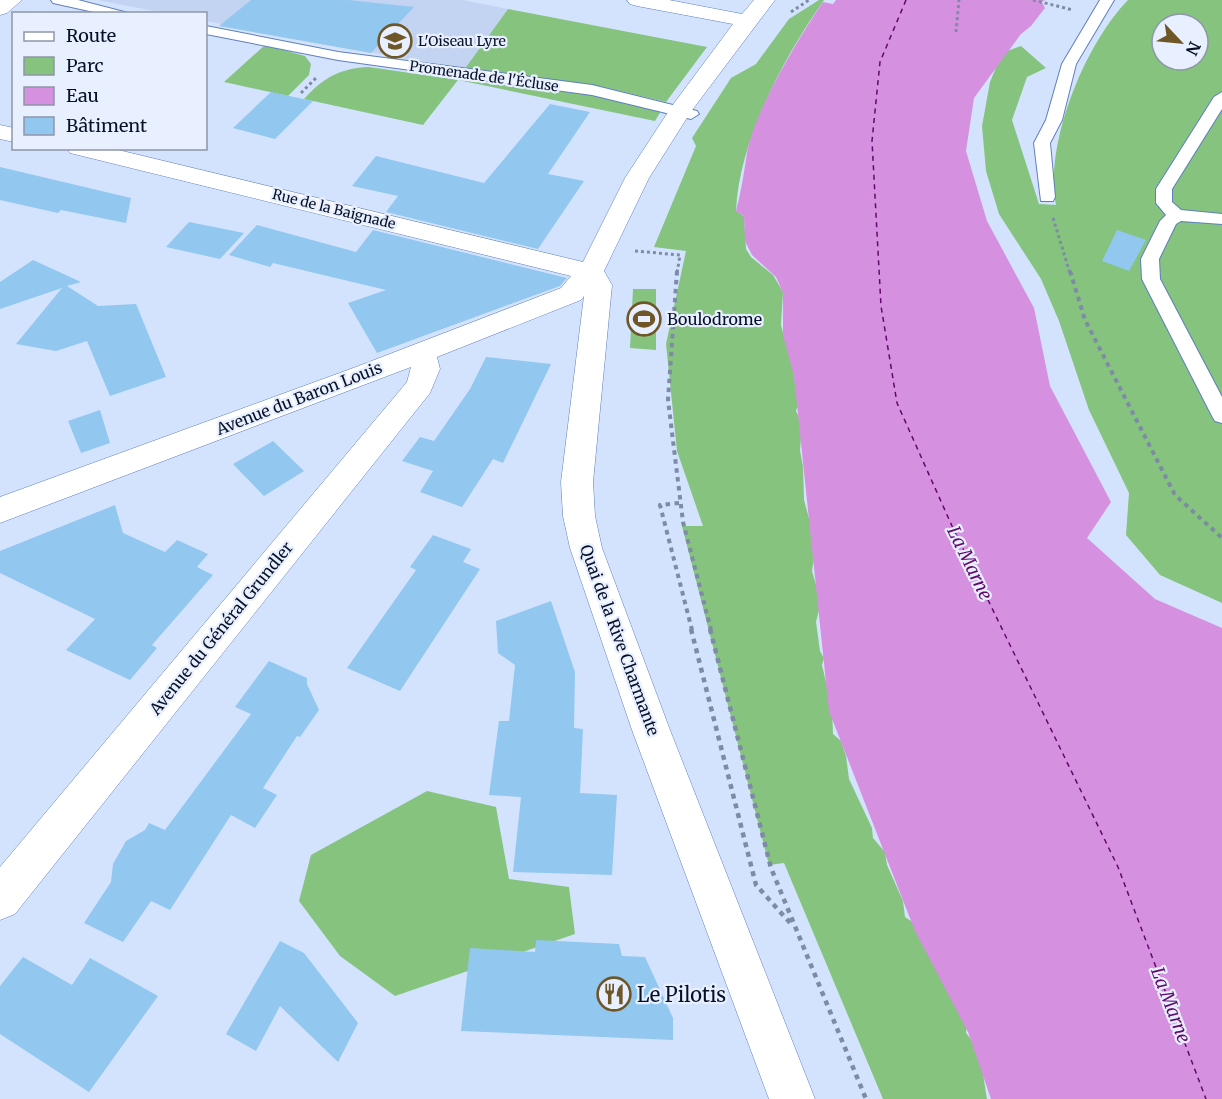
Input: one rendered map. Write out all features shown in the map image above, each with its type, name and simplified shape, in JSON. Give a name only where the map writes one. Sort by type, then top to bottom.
[{"type":"street","points":[[0,9],[12,0]]},
{"type":"street","points":[[638,0],[747,21]]},
{"type":"street","points":[[589,273],[598,261],[638,178],[747,21],[765,0]]},
{"type":"street","name":"Rue de la Baignade","points":[[86,150],[589,273]]},
{"type":"street","name":"Avenue du Baron Louis","points":[[0,510],[554,302],[575,290],[589,273]]},
{"type":"street","name":"Quai de la Rive Charmante","points":[[589,273],[600,285],[577,482],[579,516],[586,548],[651,730],[792,1099]]},
{"type":"street","points":[[554,302],[583,308],[595,322]]},
{"type":"street","name":"Avenue du Général Grundler","points":[[0,899],[410,400],[420,386],[426,369],[421,352]]},
{"type":"lane","points":[[58,0],[115,12]]},
{"type":"lane","points":[[1047,197],[1042,143],[1054,120],[1069,64],[1107,0]]},
{"type":"lane","name":"Promenade de l'Écluse","points":[[207,30],[338,56],[592,90],[686,112]]},
{"type":"lane","points":[[1177,216],[1164,203],[1164,189],[1222,98]]},
{"type":"lane","points":[[1222,219],[1190,215],[1177,216],[1169,221],[1150,259],[1151,279],[1222,416]]},
{"type":"path","points":[[956,32],[959,0]]},
{"type":"path","points":[[1033,0],[1068,9]]},
{"type":"path","points":[[1047,197],[1085,320],[1175,495],[1222,538]]},
{"type":"path","points":[[650,253],[680,255],[674,289],[668,400],[679,503],[771,868],[866,1099]]},
{"type":"path","points":[[679,503],[660,505],[756,885],[795,928]]},
{"type":"shaded area","name":"L'Oiseau Lyre","points":[[97,0],[463,0],[508,9],[464,70],[207,21],[207,12],[160,12]]},
{"type":"green space","points":[[819,0],[824,0],[794,47],[766,100],[745,156],[736,211],[744,216],[746,249],[751,257],[773,275],[783,292],[781,325],[793,369],[798,404],[796,411],[802,424],[800,450],[804,500],[816,544],[812,571],[821,602],[816,622],[820,651],[824,658],[822,665],[832,708],[833,734],[841,741],[846,756],[849,779],[872,828],[873,838],[885,852],[887,865],[903,901],[905,917],[914,923],[968,1012],[966,1033],[979,1056],[987,1099],[883,1099],[784,863],[769,865],[682,526],[703,526],[677,451],[666,344],[686,251],[654,247],[696,146],[692,138],[731,78],[756,64],[789,19]]},
{"type":"green space","points":[[1128,0],[1222,0],[1222,603],[1160,575],[1126,535],[1129,493],[1089,410],[1059,321],[1041,279],[999,214],[986,171],[982,126],[990,82],[1002,53],[1021,46],[1046,68],[1027,77],[1012,120],[1039,204],[1056,205],[1054,180],[1056,153],[1062,125],[1071,96],[1097,42]]},
{"type":"green space","points":[[508,9],[707,47],[666,102],[599,86],[464,70]]},
{"type":"green space","points":[[265,45],[305,56],[311,64],[309,75],[288,96],[224,82]]},
{"type":"green space","points":[[369,67],[458,80],[423,125],[304,99],[318,85],[341,72]]},
{"type":"green space","points":[[458,80],[592,95],[661,111],[655,121]]},
{"type":"green space","name":"Boulodrome","points":[[633,289],[656,289],[656,350],[630,348]]},
{"type":"green space","points":[[427,791],[496,807],[509,879],[569,887],[575,934],[395,996],[340,956],[299,901],[311,855]]},
{"type":"water","name":"La Marne","points":[[836,0],[1045,0],[1042,2],[1045,8],[1031,26],[1021,34],[974,98],[966,151],[987,221],[1034,308],[1050,386],[1111,502],[1087,538],[1155,599],[1222,628],[1222,1099],[991,1099],[968,1032],[915,931],[829,711],[794,376],[783,335],[783,293],[776,277],[752,255],[745,241],[744,216],[736,211],[747,153],[758,117],[790,54],[823,2],[833,4]]},
{"type":"building","points":[[251,0],[348,0],[414,7],[371,53],[219,26]]},
{"type":"building","points":[[271,92],[313,101],[275,139],[233,128]]},
{"type":"building","points":[[550,104],[590,112],[548,174],[584,181],[538,249],[386,212],[398,196],[352,186],[376,156],[484,183]]},
{"type":"building","points":[[0,167],[131,198],[126,223],[61,210],[58,213],[0,200]]},
{"type":"building","points":[[189,222],[244,233],[220,259],[166,247]]},
{"type":"building","points":[[257,225],[356,252],[373,230],[567,278],[560,286],[377,353],[348,303],[386,290],[273,263],[270,267],[229,255]]},
{"type":"building","points":[[1117,230],[1146,240],[1129,271],[1102,261]]},
{"type":"building","points":[[33,260],[81,282],[67,286],[98,306],[136,304],[166,377],[110,396],[87,341],[56,351],[16,344],[62,288],[0,309],[0,282]]},
{"type":"building","points":[[486,357],[551,364],[503,463],[493,459],[462,507],[420,492],[433,471],[402,461],[420,437],[434,441],[470,389]]},
{"type":"building","points":[[100,410],[110,443],[81,453],[68,421]]},
{"type":"building","points":[[273,441],[304,471],[264,496],[233,464]]},
{"type":"building","points":[[115,505],[123,533],[165,552],[177,540],[208,554],[197,567],[213,575],[152,645],[157,648],[130,680],[66,650],[95,619],[0,573],[0,551]]},
{"type":"building","points":[[433,535],[471,549],[463,562],[480,569],[400,691],[347,668],[416,570],[410,567]]},
{"type":"building","points":[[551,601],[575,672],[574,728],[583,729],[580,793],[617,795],[612,875],[513,872],[521,797],[489,795],[499,721],[509,721],[515,665],[498,653],[496,621]]},
{"type":"building","points":[[269,661],[307,678],[307,684],[319,710],[300,737],[297,736],[263,788],[277,795],[255,828],[231,815],[170,910],[151,901],[123,942],[84,923],[111,882],[113,864],[126,841],[145,830],[149,823],[165,830],[251,714],[235,707]]},
{"type":"building","points":[[536,940],[619,944],[622,956],[645,957],[673,1018],[673,1040],[461,1031],[470,948],[535,952]]},
{"type":"building","points":[[280,941],[304,953],[358,1023],[338,1062],[280,1006],[256,1051],[226,1034]]},
{"type":"building","points":[[23,957],[72,985],[90,958],[158,996],[89,1092],[0,1034],[0,986]]},
{"type":"ferry route","points":[[906,0],[880,62],[872,141],[881,306],[897,403],[952,526],[1118,867],[1206,1099]]},
{"type":"place","name":"L'Oiseau Lyre","points":[[395,41]]},
{"type":"place","name":"Boulodrome","points":[[644,319]]},
{"type":"place","name":"Le Pilotis","points":[[614,994]]}]
